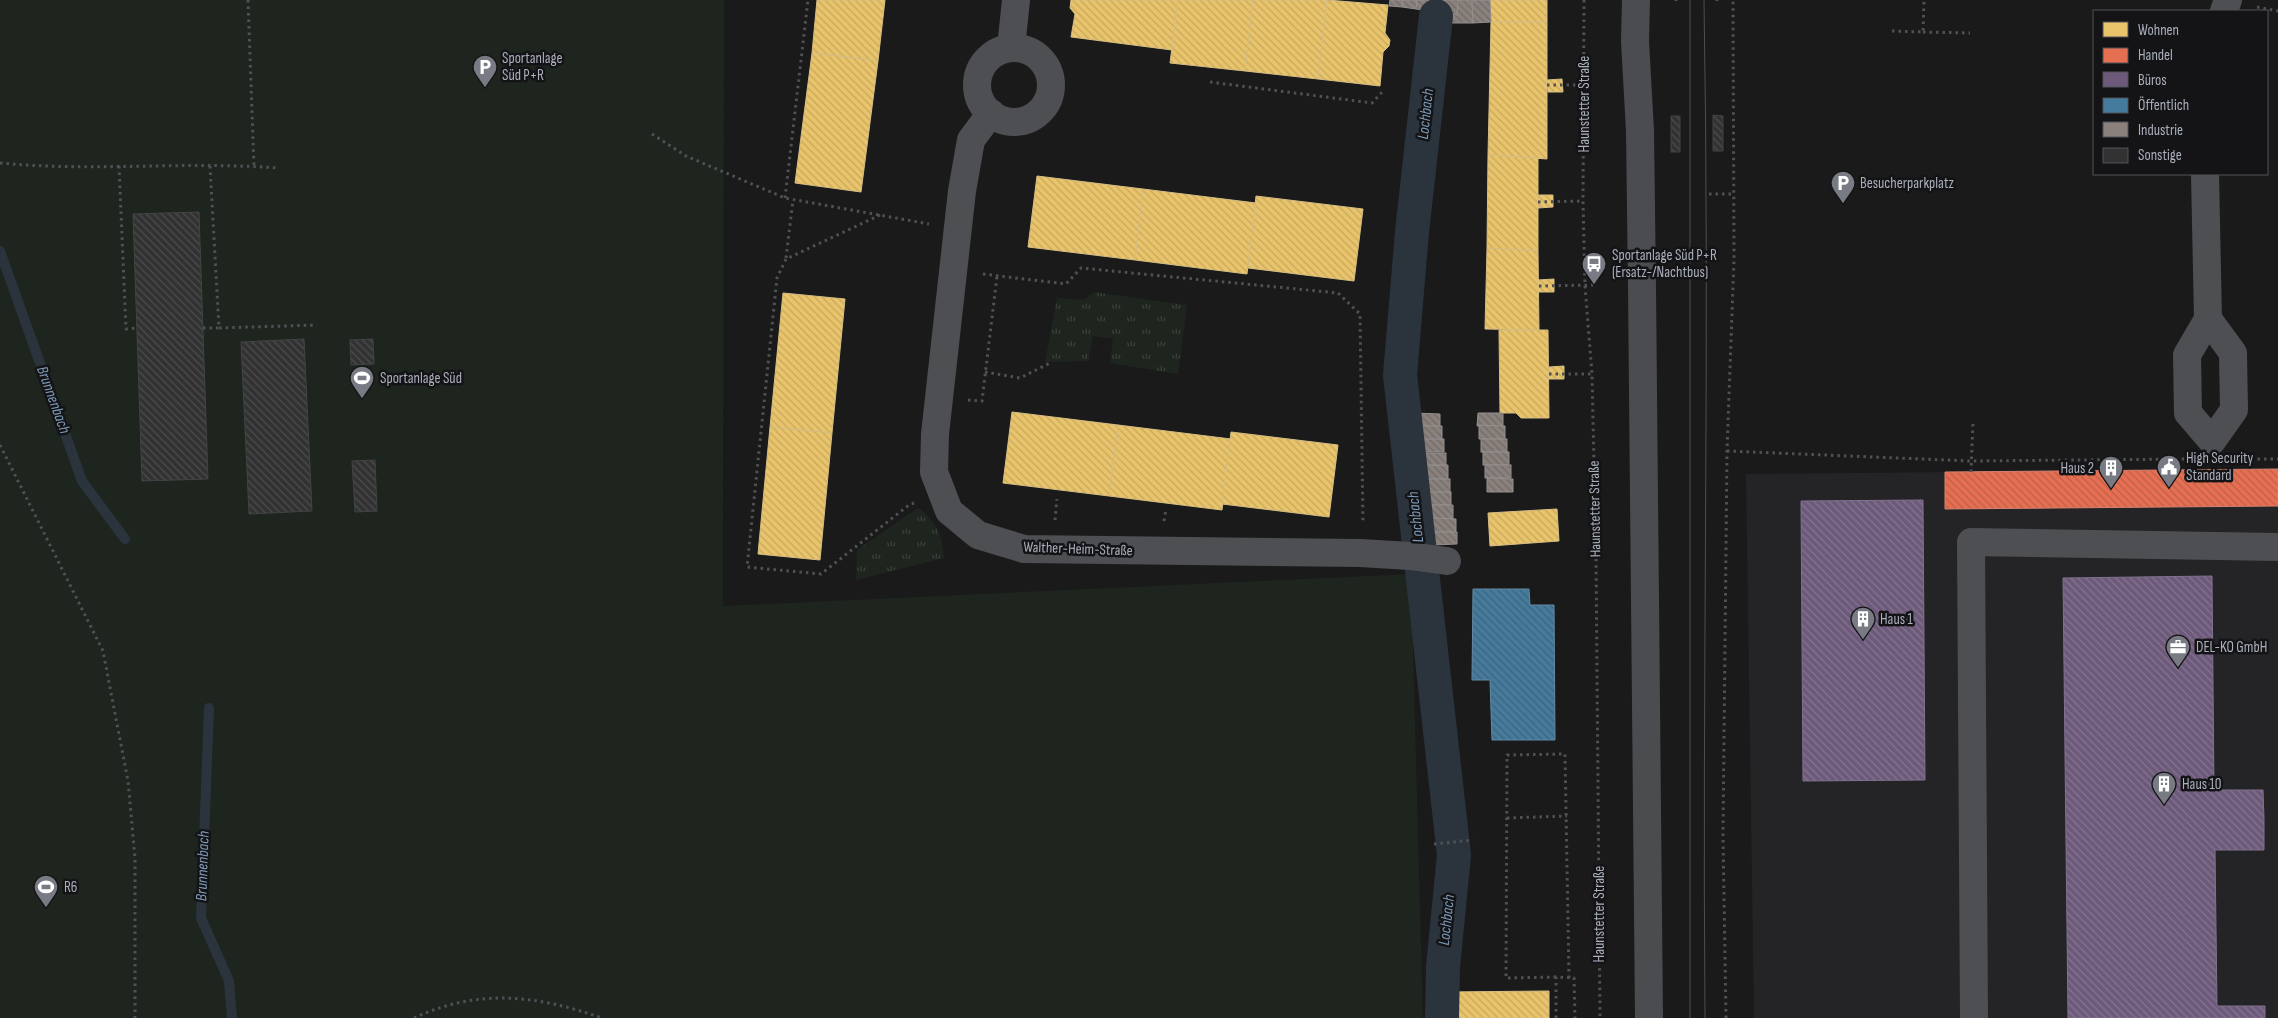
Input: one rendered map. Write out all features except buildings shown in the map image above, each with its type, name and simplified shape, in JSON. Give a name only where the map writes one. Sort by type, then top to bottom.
[{"type":"main road","points":[[1636,0],[1635,41],[1640,131],[1642,287],[1649,1018]]},
{"type":"street","points":[[1011,48],[1016,0]]},
{"type":"street","points":[[1011,48],[1022,48],[1034,53],[1043,61],[1049,72],[1052,84],[1050,97],[1043,108],[1034,116],[1022,121],[1009,122],[991,113],[983,104],[978,92],[981,68],[988,58],[999,51],[1011,48]]},
{"type":"street","name":"Walther-Heim-Straße","points":[[991,113],[971,140],[957,229],[939,398],[934,472],[949,511],[978,535],[1024,549],[1350,552],[1410,556],[1443,561]]},
{"type":"street","points":[[2205,175],[2208,319]]},
{"type":"street","points":[[1974,1018],[1971,542],[2278,546]]},
{"type":"path","points":[[248,0],[254,167]]},
{"type":"path","points":[[785,198],[808,0]]},
{"type":"path","name":"Haunstetter Straße","points":[[1584,0],[1583,201],[1585,286],[1592,374],[1596,575],[1600,1018]]},
{"type":"path","points":[[1726,1018],[1723,835],[1727,451],[1734,259],[1733,0]]},
{"type":"path","points":[[1923,32],[1924,0]]},
{"type":"path","points":[[1892,31],[1970,33]]},
{"type":"path","points":[[1210,82],[1372,103],[1382,92]]},
{"type":"path","points":[[1548,85],[1584,85]]},
{"type":"path","points":[[652,134],[686,156],[785,198],[957,229]]},
{"type":"path","points":[[0,164],[42,167],[210,166],[278,168]]},
{"type":"path","points":[[119,166],[126,329],[137,328]]},
{"type":"path","points":[[210,166],[219,328]]},
{"type":"path","points":[[1709,194],[1734,194]]},
{"type":"path","points":[[793,200],[786,259],[777,278],[747,567],[821,574],[909,505]]},
{"type":"path","points":[[1538,202],[1583,201]]},
{"type":"path","points":[[786,259],[880,215]]},
{"type":"path","points":[[939,398],[982,401],[997,276],[1066,284],[1081,268],[1338,293],[1360,314],[1363,531]]},
{"type":"path","points":[[1538,286],[1594,285]]},
{"type":"path","points":[[203,328],[317,325]]},
{"type":"path","points":[[986,372],[1020,378],[1052,362]]},
{"type":"path","points":[[1549,374],[1592,374]]},
{"type":"path","points":[[1970,472],[1973,422]]},
{"type":"path","points":[[0,445],[103,651],[128,781],[135,858],[135,1018]]},
{"type":"path","points":[[1727,451],[1970,461],[2194,459]]},
{"type":"path","points":[[2233,458],[2278,458]]},
{"type":"path","points":[[1569,978],[1565,754],[1507,755],[1506,978],[1556,977],[1569,978],[1574,978],[1575,1018]]},
{"type":"path","points":[[1507,818],[1567,816]]},
{"type":"path","points":[[1434,844],[1471,840]]},
{"type":"path","points":[[1556,977],[1556,1018]]},
{"type":"path","points":[[414,1018],[443,1006],[495,997],[532,999],[571,1007],[602,1018]]},
{"type":"shaded area","points":[[2278,469],[2278,1018],[1754,1018],[1746,474]]},
{"type":"green space","name":"Sportanlage Süd","points":[[0,0],[724,0],[723,606],[1411,574],[1423,1018],[0,1018]]},
{"type":"green space","points":[[1094,292],[1187,305],[1178,374],[1110,363],[1113,339],[1093,336],[1088,361],[1045,362],[1057,298],[1084,300]]},
{"type":"green space","points":[[918,508],[934,524],[940,536],[944,558],[856,580],[857,550]]},
{"type":"water","points":[[1423,594],[1448,806],[1439,794],[1436,748],[1424,724],[1425,705],[1419,640],[1420,607]]},
{"type":"waterway","name":"Lochbach","points":[[1436,16],[1412,232],[1400,375],[1454,855],[1443,967],[1442,1018]]},
{"type":"waterway","name":"Brunnenbach","points":[[0,251],[82,481],[125,539]]},
{"type":"waterway","name":"Brunnenbach","points":[[209,708],[201,918],[229,981],[232,1018]]},
{"type":"tram line","points":[[1690,0],[1690,1018]]},
{"type":"tram line","points":[[1704,0],[1706,127],[1705,1018]]},
{"type":"place","name":"Sportanlage Süd P+R","points":[[485,88]]},
{"type":"place","name":"Besucherparkplatz","points":[[1843,204]]},
{"type":"place","name":"Sportanlage Süd P+R (Ersatz-/Nachtbus)","points":[[1594,285]]},
{"type":"place","name":"Sportanlage Süd","points":[[362,399]]},
{"type":"place","name":"High Security Standard","points":[[2169,488]]},
{"type":"place","name":"Haus 2","points":[[2111,489]]},
{"type":"place","name":"Haus 1","points":[[1863,640]]},
{"type":"place","name":"DEL-KO GmbH","points":[[2178,668]]},
{"type":"place","name":"Haus 10","points":[[2164,805]]},
{"type":"place","name":"R6","points":[[46,908]]}]
